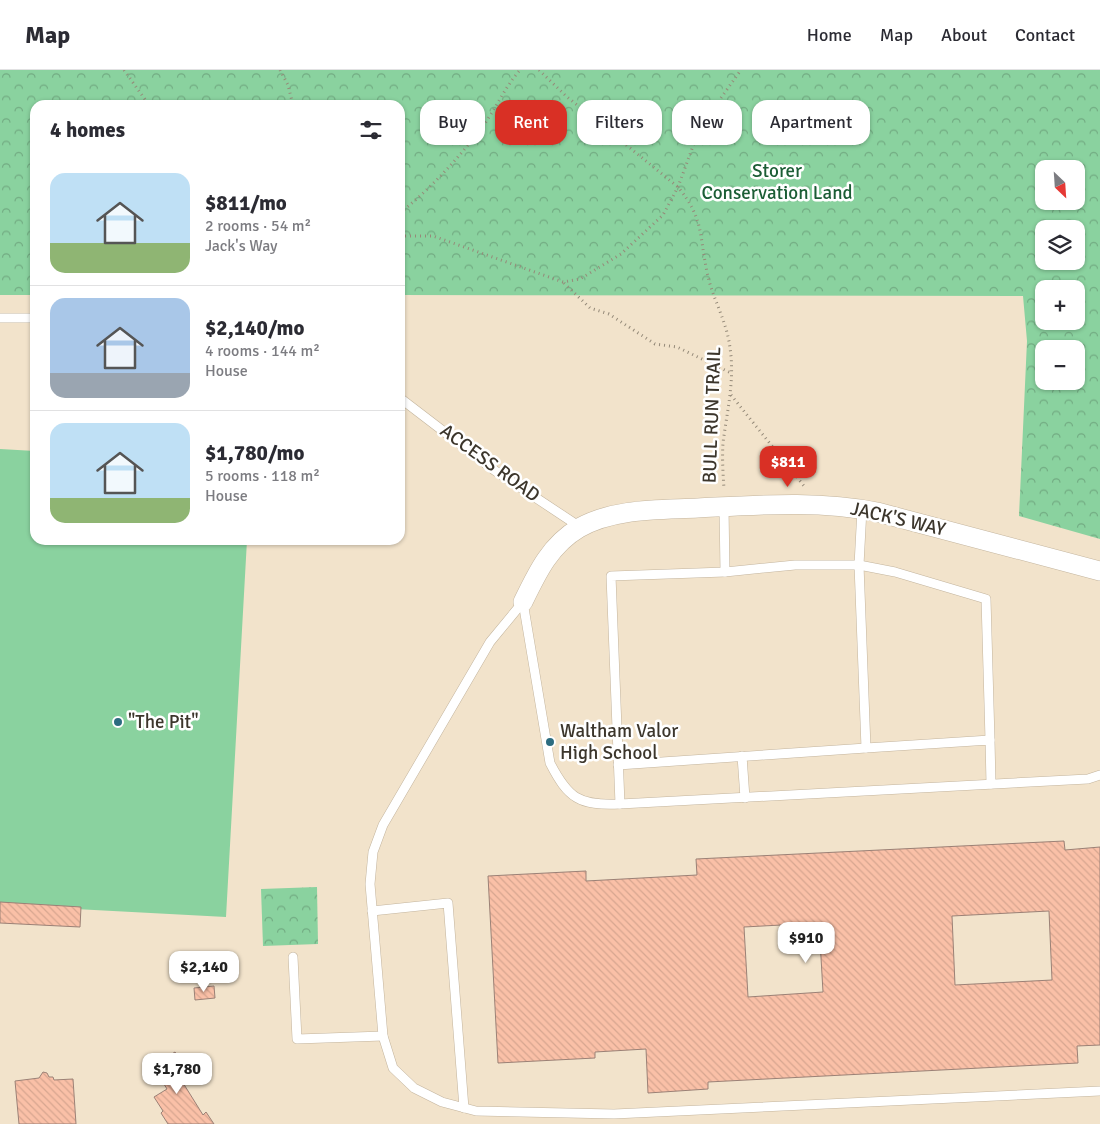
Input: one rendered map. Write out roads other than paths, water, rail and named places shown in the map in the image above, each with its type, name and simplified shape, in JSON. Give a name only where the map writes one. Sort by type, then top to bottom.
[{"type":"street","name":"JACK'S WAY","points":[[523,602],[539,568],[558,542],[581,527],[611,516],[641,511],[819,505],[862,508],[1100,571]]},
{"type":"lane","points":[[0,318],[30,318]]},
{"type":"lane","name":"ACCESS ROAD","points":[[405,402],[494,470],[581,527]]},
{"type":"lane","points":[[724,507],[725,572]]},
{"type":"lane","points":[[862,508],[859,565],[866,748]]},
{"type":"lane","points":[[620,804],[611,576],[725,572],[795,565],[859,565],[895,572],[986,599],[991,784]]},
{"type":"lane","points":[[523,602],[550,762],[562,786],[577,800],[596,805],[620,804],[1088,779],[1100,776]]},
{"type":"lane","points":[[523,602],[490,642],[383,825],[373,852],[370,884],[382,1036],[393,1068],[414,1088],[442,1102],[476,1111],[614,1114],[1100,1091]]},
{"type":"lane","points":[[618,765],[990,740]]},
{"type":"lane","points":[[742,756],[745,798]]},
{"type":"lane","points":[[372,910],[448,903],[464,1108]]},
{"type":"lane","points":[[293,957],[297,1039],[382,1036]]},
{"type":"place","name":"\"The Pit\"","points":[[118,722]]},
{"type":"place","name":"Waltham Valor High School","points":[[550,742]]},
{"type":"park label","name":"Storer Conservation Land","points":[[777,182]]}]
